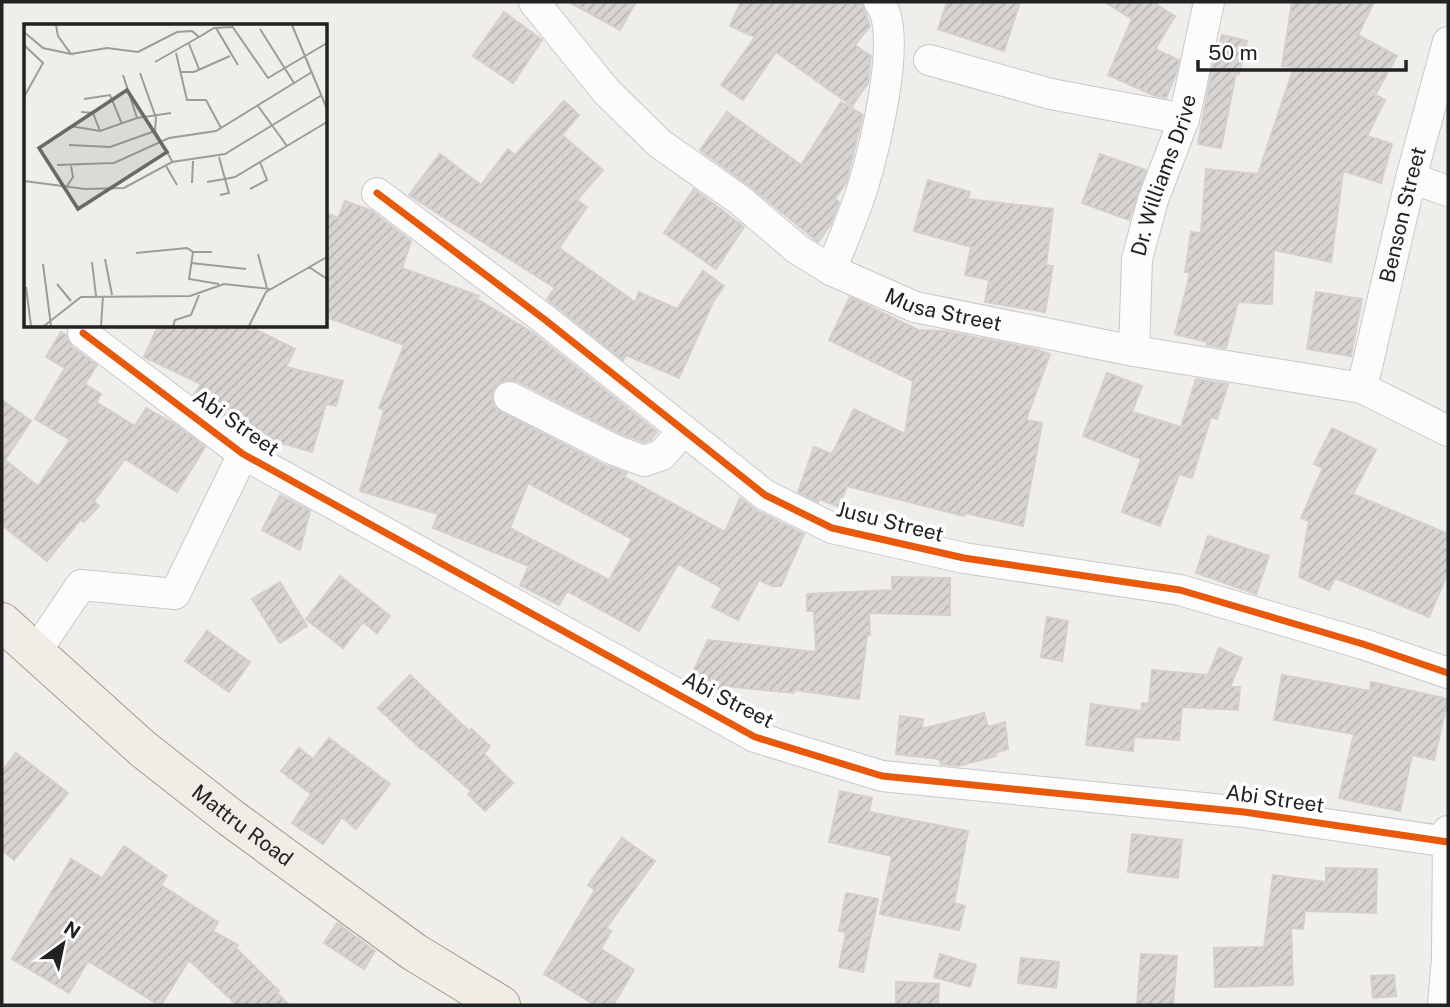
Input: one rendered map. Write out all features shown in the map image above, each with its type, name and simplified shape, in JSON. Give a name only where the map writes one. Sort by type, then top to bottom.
[{"type":"main road","name":"Mattru Road","points":[[2,622],[143,749],[231,818],[414,953],[501,1005]]},
{"type":"street","name":"Musa Street","points":[[534,2],[606,92],[659,143],[741,201],[797,249],[831,270],[915,307],[1134,351],[1362,388],[1448,431]]},
{"type":"street","points":[[831,270],[862,189],[888,81],[889,29],[886,9],[879,2]]},
{"type":"street","name":"Dr. Williams Drive","points":[[1134,351],[1137,259],[1153,200],[1184,120],[1209,2]]},
{"type":"street","name":"Benson Street","points":[[1362,388],[1411,178],[1448,42]]},
{"type":"street","points":[[929,60],[1051,94],[1184,120]]},
{"type":"street","points":[[1411,178],[1448,191]]},
{"type":"street","name":"Jusu Street","points":[[377,193],[544,319],[765,495],[832,528],[964,558],[1180,590],[1363,644],[1448,673]]},
{"type":"street","name":"Abi Street","points":[[83,333],[243,454],[755,737],[882,776],[1244,812],[1448,838]]},
{"type":"street","points":[[509,397],[612,449],[644,461],[662,455],[683,430]]},
{"type":"street","points":[[35,653],[81,585],[175,594],[243,454]]},
{"type":"street","points":[[1443,1005],[1447,958],[1448,838]]},
{"type":"building","points":[[569,2],[636,2],[620,30]]},
{"type":"building","points":[[741,2],[862,3],[870,26],[855,45],[871,56],[868,83],[852,106],[776,52],[743,100],[721,85],[755,37],[730,26]]},
{"type":"building","points":[[947,2],[1020,2],[1004,51],[938,29]]},
{"type":"building","points":[[1105,2],[1152,2],[1175,16],[1155,49],[1179,60],[1166,98],[1108,75],[1132,19]]},
{"type":"building","points":[[1292,2],[1374,2],[1358,35],[1397,56],[1375,95],[1385,100],[1367,136],[1392,144],[1381,183],[1343,171],[1331,262],[1274,250],[1272,304],[1238,302],[1226,348],[1207,345],[1207,342],[1175,334],[1190,273],[1185,272],[1191,232],[1201,233],[1206,169],[1258,174],[1294,67],[1282,66]]},
{"type":"building","points":[[504,12],[542,40],[513,83],[473,56]]},
{"type":"building","points":[[1222,35],[1247,41],[1239,74],[1236,73],[1221,148],[1198,144],[1211,74]]},
{"type":"building","points":[[564,101],[579,115],[562,135],[603,170],[577,200],[587,207],[559,248],[635,302],[639,292],[677,309],[703,271],[724,286],[713,302],[679,378],[626,355],[623,360],[547,299],[555,288],[409,195],[440,154],[481,185],[508,149],[515,155]]},
{"type":"building","points":[[841,102],[863,115],[846,183],[835,199],[839,202],[831,224],[818,242],[751,187],[700,150],[727,112],[801,165]]},
{"type":"building","points":[[1100,154],[1146,170],[1129,220],[1082,203]]},
{"type":"building","points":[[928,180],[970,192],[968,199],[1053,209],[1046,265],[1053,266],[1045,312],[985,302],[989,280],[965,275],[971,247],[914,231]]},
{"type":"building","points":[[694,189],[744,227],[716,269],[664,233]]},
{"type":"building","points":[[345,201],[370,210],[411,241],[402,268],[479,296],[477,299],[533,333],[657,432],[651,440],[644,442],[619,433],[517,381],[500,382],[493,390],[494,406],[501,412],[604,465],[627,473],[624,477],[725,532],[740,498],[757,511],[804,534],[781,586],[772,586],[759,580],[738,620],[712,607],[722,588],[678,564],[639,631],[567,591],[559,605],[520,585],[529,566],[433,528],[438,514],[360,491],[384,410],[379,408],[404,345],[327,317],[327,213],[338,218]],"holes":[[[528,483],[632,539],[609,580],[510,528]]]},
{"type":"building","points":[[1316,292],[1362,299],[1351,356],[1307,349]]},
{"type":"building","points":[[850,297],[918,330],[944,331],[1050,354],[1026,420],[1042,423],[1023,526],[965,513],[964,516],[847,486],[839,507],[819,499],[818,502],[798,492],[814,447],[832,454],[854,409],[905,434],[913,381],[829,340]]},
{"type":"building","points":[[158,327],[251,327],[295,349],[286,367],[343,381],[336,406],[326,404],[312,452],[278,442],[229,409],[224,417],[194,395],[201,384],[144,357]]},
{"type":"building","points":[[61,332],[66,335],[72,347],[97,365],[85,384],[101,394],[96,402],[135,426],[146,408],[175,424],[205,447],[177,492],[125,459],[94,501],[99,506],[84,522],[81,519],[47,561],[2,525],[2,400],[31,421],[5,460],[38,486],[70,440],[35,419],[65,368],[46,357]]},
{"type":"building","points":[[1107,373],[1142,386],[1132,412],[1181,427],[1196,379],[1228,384],[1217,419],[1211,417],[1192,478],[1179,474],[1160,526],[1122,512],[1141,459],[1083,436]]},
{"type":"building","points":[[1332,428],[1376,450],[1353,494],[1448,534],[1448,572],[1429,617],[1335,578],[1329,590],[1299,577],[1309,521],[1301,518],[1323,468],[1314,464]]},
{"type":"building","points":[[280,495],[310,511],[300,550],[262,530]]},
{"type":"building","points":[[1208,536],[1269,556],[1256,594],[1196,573]]},
{"type":"building","points":[[340,576],[390,616],[377,633],[363,622],[343,648],[306,619]]},
{"type":"building","points":[[892,577],[950,578],[950,615],[869,613],[870,635],[867,635],[859,699],[794,690],[794,693],[725,686],[722,692],[691,676],[708,640],[816,652],[814,611],[807,611],[807,594],[892,590]]},
{"type":"building","points":[[280,582],[307,626],[280,643],[252,599]]},
{"type":"building","points":[[1047,617],[1068,621],[1062,661],[1041,657]]},
{"type":"building","points":[[207,631],[250,662],[229,692],[185,661]]},
{"type":"building","points":[[1219,648],[1242,658],[1230,687],[1240,687],[1238,710],[1182,707],[1179,740],[1134,737],[1133,751],[1086,745],[1091,704],[1141,711],[1142,703],[1149,704],[1152,670],[1208,675]]},
{"type":"building","points":[[410,675],[469,731],[471,729],[490,746],[484,754],[513,783],[485,811],[468,794],[471,791],[378,708]]},
{"type":"building","points":[[1282,675],[1370,691],[1371,682],[1448,699],[1434,760],[1412,755],[1400,811],[1339,798],[1354,734],[1274,720]]},
{"type":"building","points":[[984,713],[988,727],[1005,722],[1008,749],[995,753],[996,756],[958,766],[941,764],[939,759],[896,754],[900,716],[923,719],[922,729]]},
{"type":"building","points":[[329,738],[390,784],[356,829],[342,817],[323,844],[292,823],[311,794],[281,771],[299,748],[313,759]]},
{"type":"building","points":[[16,753],[68,793],[14,860],[2,850],[2,771]]},
{"type":"building","points":[[840,791],[872,798],[869,812],[968,831],[954,903],[965,906],[959,930],[880,914],[892,856],[829,842]]},
{"type":"building","points":[[1132,834],[1182,840],[1178,878],[1128,872]]},
{"type":"building","points":[[622,838],[655,861],[606,928],[611,931],[601,949],[634,970],[613,1005],[595,1005],[544,974],[595,890],[588,885]]},
{"type":"building","points":[[124,846],[167,876],[161,885],[218,922],[213,931],[238,945],[236,948],[279,991],[277,993],[289,1005],[237,1005],[189,960],[159,1005],[88,961],[69,993],[12,959],[71,859],[102,878]]},
{"type":"building","points":[[1326,868],[1377,869],[1376,913],[1305,911],[1303,929],[1291,928],[1293,985],[1215,987],[1214,948],[1264,947],[1273,875],[1326,882]]},
{"type":"building","points":[[846,893],[878,899],[863,972],[839,967],[846,932],[839,931]]},
{"type":"building","points":[[337,923],[375,951],[364,969],[324,943]]},
{"type":"building","points":[[940,954],[976,965],[970,987],[934,977]]},
{"type":"building","points":[[1141,954],[1177,956],[1173,1005],[1137,1005]]},
{"type":"building","points":[[1021,958],[1059,962],[1056,988],[1018,983]]},
{"type":"building","points":[[1394,975],[1396,996],[1373,998],[1371,976]]},
{"type":"building","points":[[896,982],[939,984],[938,1005],[896,1005]]},
{"type":"cycle path","points":[[377,193],[544,319],[765,495],[832,528],[964,558],[1180,590],[1363,644],[1448,673]]},
{"type":"cycle path","points":[[83,333],[243,454],[755,737],[882,776],[1244,812],[1448,842]]}]
